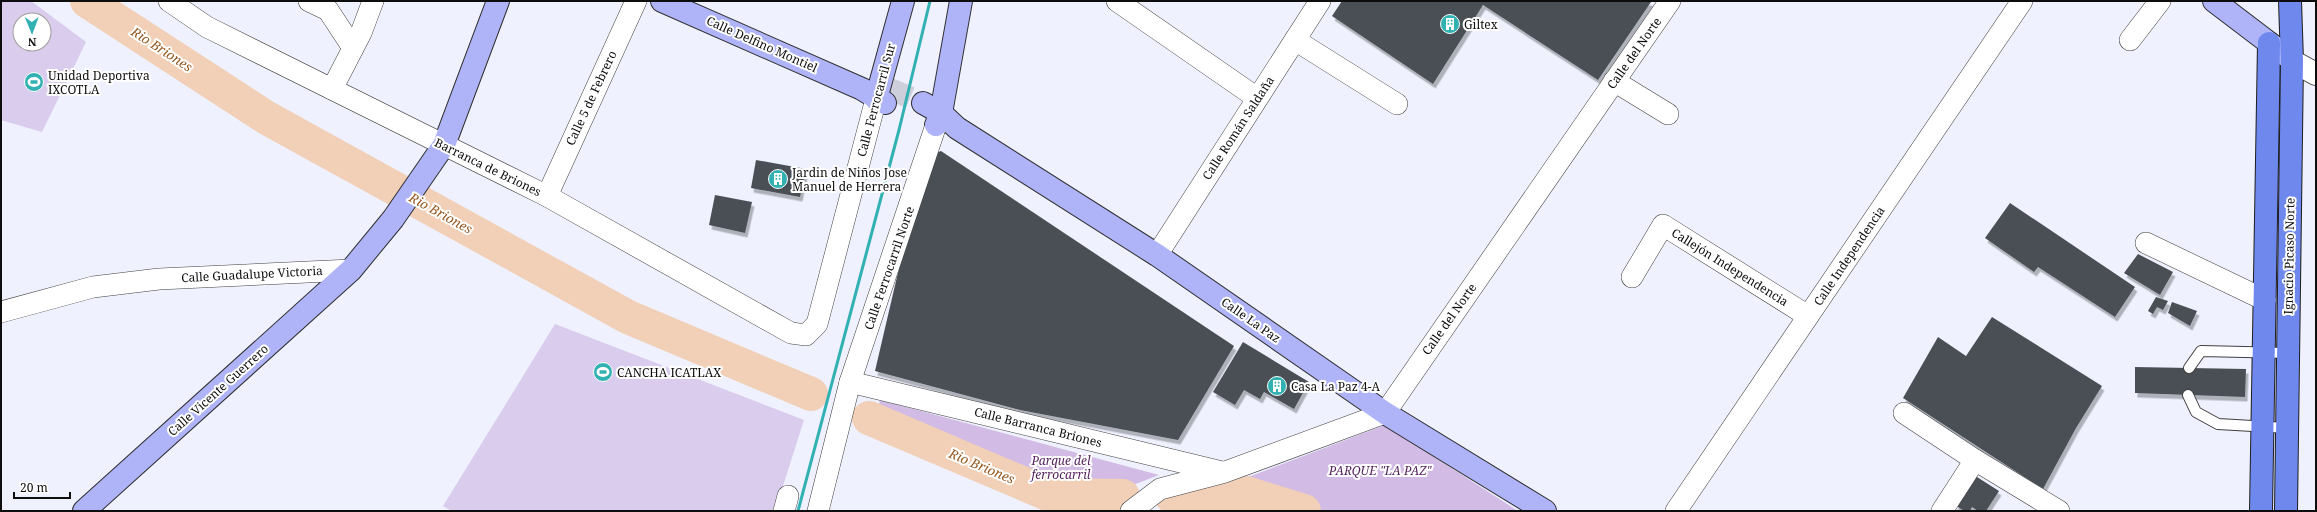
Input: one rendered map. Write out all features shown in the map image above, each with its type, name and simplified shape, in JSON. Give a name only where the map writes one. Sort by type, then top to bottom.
[{"type":"main road","points":[[351,270],[393,219],[421,176],[444,145],[498,1]]},
{"type":"main road","name":"Calle Delfino Montiel","points":[[662,1],[879,94]]},
{"type":"main road","name":"Calle Ferrocarril Sur","points":[[879,94],[903,1]]},
{"type":"main road","name":"Calle Ferrocarril Norte","points":[[935,117],[961,1]]},
{"type":"main road","points":[[2214,1],[2292,61]]},
{"type":"main road","name":"Ignacio Picaso Norte","points":[[2286,511],[2292,61],[2290,1]]},
{"type":"main road","name":"Ignacio Picaso Norte","points":[[2261,511],[2269,43]]},
{"type":"main road","name":"Calle La Paz","points":[[935,117],[1157,255],[1385,413],[1545,511]]},
{"type":"main road","name":"Calle Vicente Guerrero","points":[[84,511],[351,270]]},
{"type":"street","name":"Barranca de Briones","points":[[169,1],[207,27],[547,196],[791,333],[806,335]]},
{"type":"street","points":[[309,1],[328,10],[353,48]]},
{"type":"street","points":[[332,89],[353,48],[373,1]]},
{"type":"street","name":"Calle 5 de Febrero","points":[[547,196],[636,1]]},
{"type":"street","points":[[1116,1],[1258,98]]},
{"type":"street","name":"Calle Román Saldaña","points":[[1157,255],[1320,1]]},
{"type":"street","name":"Calle del Norte","points":[[1385,413],[1670,1]]},
{"type":"street","name":"Calle Independencia","points":[[1676,511],[2022,1]]},
{"type":"street","points":[[2130,40],[2160,1]]},
{"type":"street","points":[[1295,40],[1397,104]]},
{"type":"street","points":[[2292,61],[2316,74]]},
{"type":"street","points":[[1614,81],[1668,114]]},
{"type":"street","name":"Calle Ferrocarril Sur","points":[[806,335],[816,324],[879,94]]},
{"type":"street","name":"Calle Ferrocarril Norte","points":[[818,511],[850,382],[935,117]]},
{"type":"street","name":"Callejón Independencia","points":[[1632,277],[1663,225],[1808,316]]},
{"type":"street","points":[[2146,243],[2264,300]]},
{"type":"street","name":"Calle Guadalupe Victoria","points":[[1,312],[92,287],[159,279],[351,270]]},
{"type":"street","name":"Calle Barranca Briones","points":[[850,382],[1225,472]]},
{"type":"street","points":[[1131,511],[1160,489],[1225,472],[1385,413]]},
{"type":"street","points":[[1904,413],[1975,460],[2059,511]]},
{"type":"street","points":[[1942,511],[1975,460]]},
{"type":"lane","points":[[2189,368],[2201,351],[2288,353]]},
{"type":"lane","points":[[2188,395],[2196,412],[2218,424],[2287,428]]},
{"type":"green space","name":"Parque del ferrocarril","points":[[880,400],[1159,475],[1128,487],[1057,483],[877,414]]},
{"type":"green space","name":"PARQUE \"LA PAZ\"","points":[[1385,425],[1518,511],[1304,511],[1246,493],[1227,485]]},
{"type":"shaded area","name":"Unidad Deportiva IXCOTLA","points":[[1,1],[31,1],[46,12],[12,12],[12,52],[52,52],[52,17],[86,42],[42,132],[1,120]]},
{"type":"shaded area","name":"CANCHA ICATLAX","points":[[555,324],[804,420],[775,511],[452,511],[443,506]]},
{"type":"building","points":[[1342,1],[1651,2],[1598,80],[1483,5],[1433,84],[1332,16]]},
{"type":"building","points":[[941,151],[1234,346],[1178,440],[1020,410],[875,371],[925,157]]},
{"type":"building","name":"Jardin de Niños Jose Manuel de Herrera","points":[[756,160],[806,169],[800,197],[751,188]]},
{"type":"building","points":[[715,195],[752,202],[745,233],[709,225]]},
{"type":"building","points":[[2010,203],[2135,287],[2115,317],[2038,267],[2034,272],[1985,238]]},
{"type":"building","points":[[2138,254],[2173,272],[2160,295],[2124,273]]},
{"type":"building","points":[[2156,297],[2168,301],[2163,310],[2157,307],[2153,314],[2148,311]]},
{"type":"building","points":[[2172,302],[2197,311],[2190,326],[2168,313]]},
{"type":"building","points":[[1992,317],[2102,386],[2076,428],[2043,489],[1903,398],[1938,337],[1966,356]]},
{"type":"building","points":[[1243,342],[1309,382],[1294,409],[1264,392],[1260,399],[1244,390],[1235,405],[1213,392]]},
{"type":"building","points":[[2135,367],[2246,369],[2245,397],[2135,393]]},
{"type":"building","points":[[1975,477],[1999,491],[1986,511],[1978,511],[1972,507],[1970,511],[1964,511],[1955,505]]},
{"type":"waterway","name":"Rio Briones","points":[[87,1],[267,118],[628,317],[811,394]]},
{"type":"waterway","name":"Rio Briones","points":[[869,418],[1050,495],[1123,496]]},
{"type":"waterway","name":"Rio Briones","points":[[1171,496],[1246,493],[1304,511]]},
{"type":"tunnel","points":[[890,89],[923,103]]},
{"type":"railway","points":[[798,511],[899,130],[930,1]]},
{"type":"place","name":"Giltex","points":[[1450,24]]},
{"type":"place","name":"Unidad Deportiva IXCOTLA","points":[[34,82]]},
{"type":"place","name":"Jardin de Niños Jose Manuel de Herrera","points":[[778,179]]},
{"type":"place","name":"CANCHA ICATLAX","points":[[603,372]]},
{"type":"place","name":"Casa La Paz 4-A","points":[[1277,386]]}]
